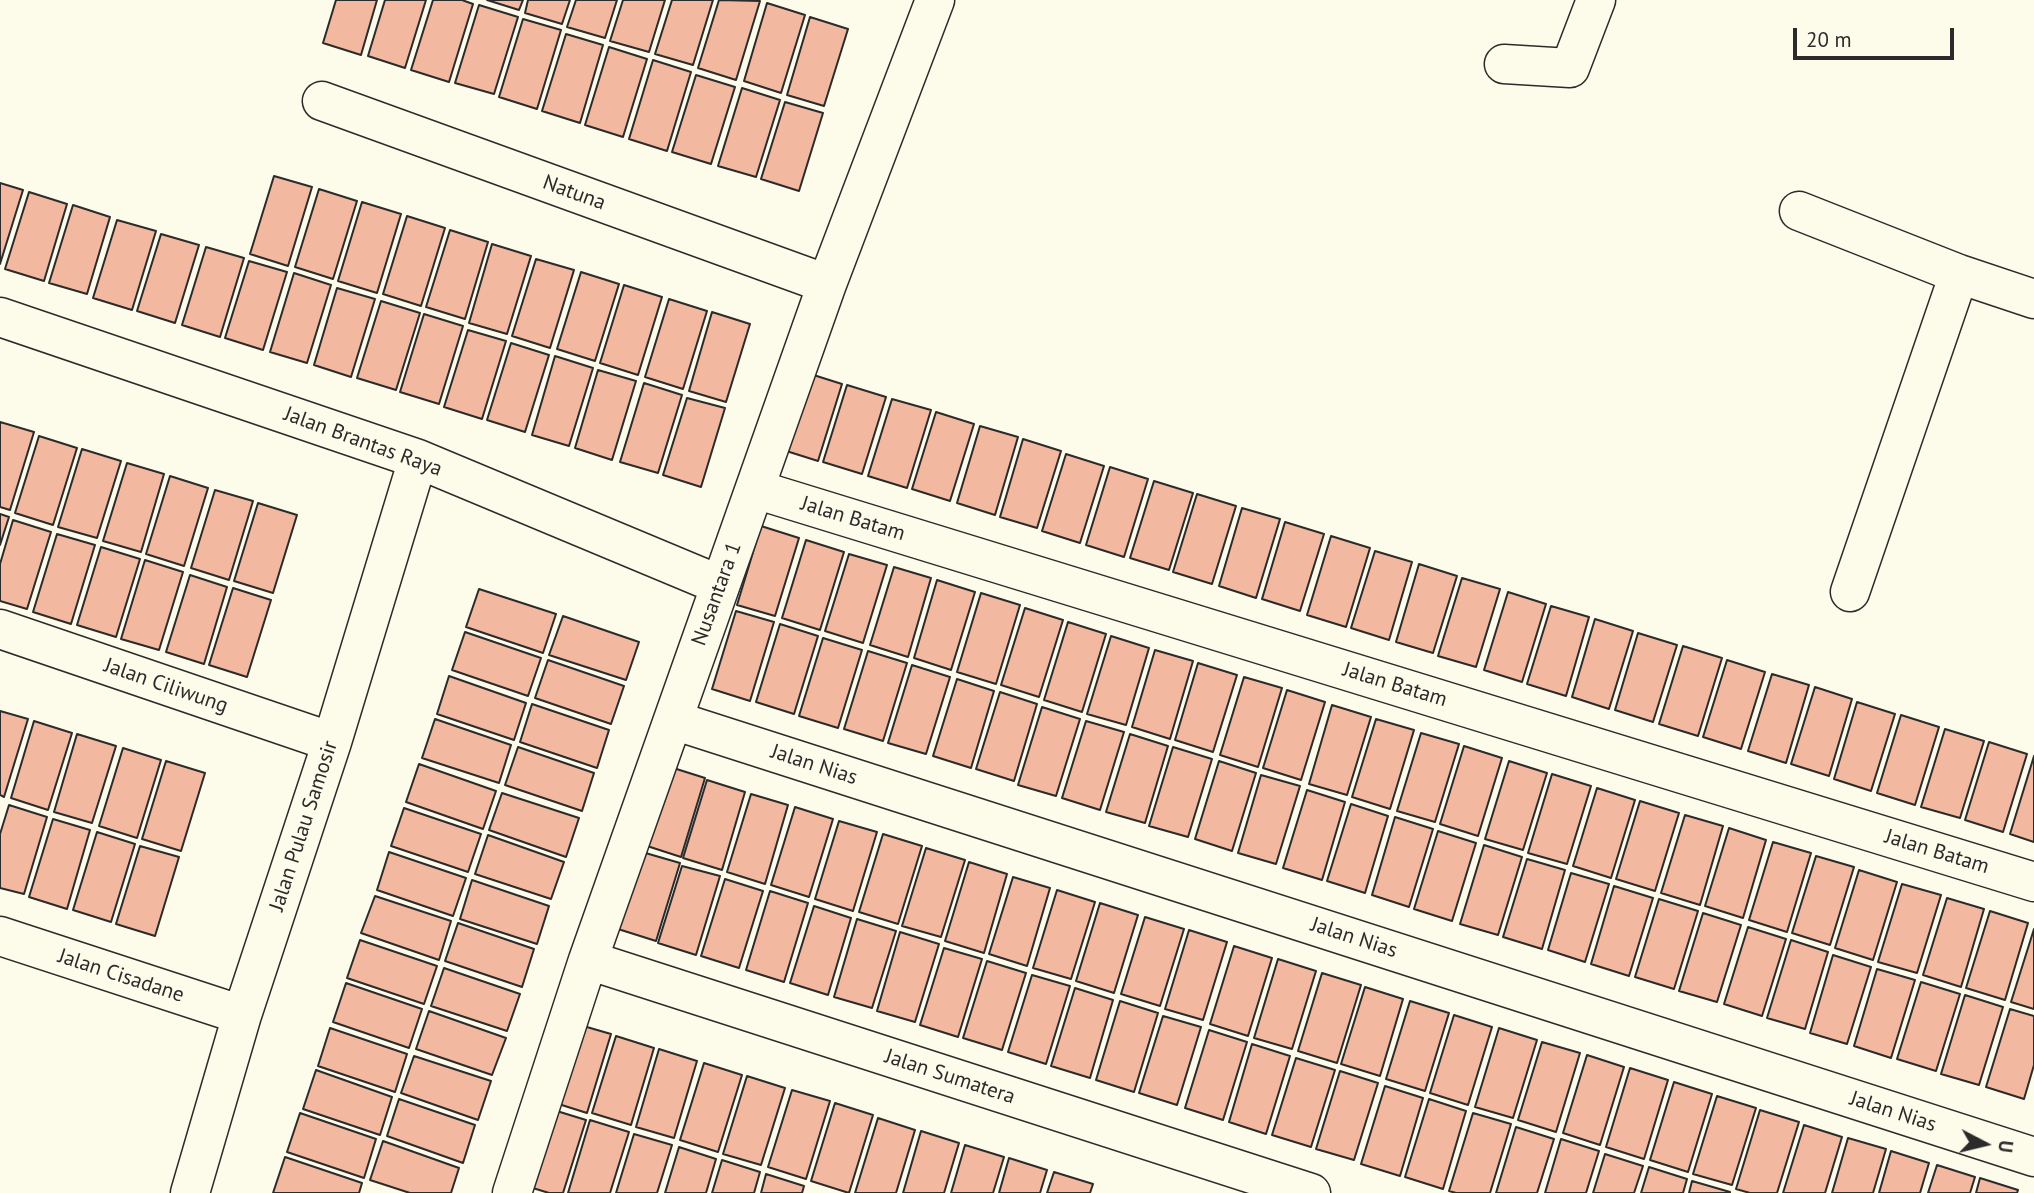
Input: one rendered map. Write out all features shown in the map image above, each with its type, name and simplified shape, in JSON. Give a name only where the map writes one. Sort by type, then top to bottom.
[{"type":"street","name":"Nusantara 1","points":[[512,1193],[588,960],[720,585],[827,284],[935,0]]},
{"type":"street","points":[[1504,64],[1570,68],[1596,0]]},
{"type":"street","name":"Natuna","points":[[322,101],[827,284]]},
{"type":"street","points":[[1799,211],[1959,274],[2034,299]]},
{"type":"street","points":[[1850,592],[1959,274]]},
{"type":"street","name":"Jalan Brantas Raya","points":[[0,317],[418,459],[720,585]]},
{"type":"street","name":"Jalan Pulau Samosir","points":[[190,1193],[242,1015],[332,742],[418,459]]},
{"type":"street","name":"Jalan Batam","points":[[755,489],[2034,882]]},
{"type":"street","name":"Jalan Ciliwung","points":[[0,629],[332,742]]},
{"type":"street","name":"Jalan Nias","points":[[673,720],[2034,1157]]},
{"type":"street","name":"Jalan Cisadane","points":[[0,936],[242,1015]]},
{"type":"street","name":"Jalan Sumatera","points":[[588,960],[1311,1193]]},
{"type":"building","points":[[336,0],[377,0],[361,55],[323,43]]},
{"type":"building","points":[[385,0],[426,0],[405,68],[368,56]]},
{"type":"building","points":[[433,0],[462,0],[473,4],[449,82],[411,70]]},
{"type":"building","points":[[487,0],[523,0],[519,10]]},
{"type":"building","points":[[528,0],[570,0],[562,24],[525,13]]},
{"type":"building","points":[[576,0],[617,0],[605,38],[567,27]]},
{"type":"building","points":[[623,0],[665,0],[649,52],[610,41]]},
{"type":"building","points":[[672,0],[713,0],[693,65],[655,54]]},
{"type":"building","points":[[719,0],[760,1],[736,80],[698,68]]},
{"type":"building","points":[[767,3],[805,15],[781,93],[744,81]]},
{"type":"building","points":[[479,5],[518,17],[494,94],[455,83]]},
{"type":"building","points":[[810,17],[848,29],[824,106],[787,95]]},
{"type":"building","points":[[523,19],[561,30],[537,109],[499,97]]},
{"type":"building","points":[[566,34],[603,45],[580,123],[542,111]]},
{"type":"building","points":[[609,47],[647,59],[623,137],[585,125]]},
{"type":"building","points":[[653,60],[691,72],[667,151],[629,139]]},
{"type":"building","points":[[696,75],[735,87],[711,164],[672,152]]},
{"type":"building","points":[[742,88],[780,100],[756,177],[718,166]]},
{"type":"building","points":[[785,102],[823,113],[799,191],[761,179]]},
{"type":"building","points":[[274,176],[312,187],[288,266],[250,254]]},
{"type":"building","points":[[0,183],[23,190],[0,264]]},
{"type":"building","points":[[319,189],[357,201],[333,279],[295,267]]},
{"type":"building","points":[[29,192],[67,204],[44,281],[5,269]]},
{"type":"building","points":[[362,202],[401,214],[377,293],[338,281]]},
{"type":"building","points":[[73,205],[110,217],[87,294],[49,283]]},
{"type":"building","points":[[407,216],[445,228],[421,306],[383,294]]},
{"type":"building","points":[[117,220],[156,231],[132,310],[93,298]]},
{"type":"building","points":[[450,230],[488,242],[465,319],[426,307]]},
{"type":"building","points":[[161,234],[199,245],[175,323],[137,311]]},
{"type":"building","points":[[492,244],[531,256],[507,334],[469,323]]},
{"type":"building","points":[[206,247],[244,258],[220,337],[182,325]]},
{"type":"building","points":[[536,259],[574,270],[550,348],[512,336]]},
{"type":"building","points":[[249,261],[287,272],[263,350],[225,338]]},
{"type":"building","points":[[581,272],[619,284],[595,361],[557,349]]},
{"type":"building","points":[[294,273],[331,285],[307,363],[270,352]]},
{"type":"building","points":[[624,285],[662,297],[638,375],[600,363]]},
{"type":"building","points":[[337,288],[375,299],[351,377],[314,365]]},
{"type":"building","points":[[669,299],[707,311],[683,389],[645,377]]},
{"type":"building","points":[[381,301],[420,313],[396,390],[357,378]]},
{"type":"building","points":[[712,312],[750,324],[726,402],[689,391]]},
{"type":"building","points":[[424,314],[463,326],[439,404],[400,392]]},
{"type":"building","points":[[468,330],[506,341],[482,419],[444,407]]},
{"type":"building","points":[[511,343],[549,355],[525,432],[487,420]]},
{"type":"building","points":[[555,356],[593,368],[569,446],[532,435]]},
{"type":"building","points":[[598,370],[636,381],[612,460],[575,448]]},
{"type":"building","points":[[804,372],[842,384],[818,461],[780,449]]},
{"type":"building","points":[[644,383],[682,395],[658,473],[620,462]]},
{"type":"building","points":[[847,385],[886,397],[862,474],[823,462]]},
{"type":"building","points":[[687,398],[725,408],[701,487],[663,475]]},
{"type":"building","points":[[892,399],[931,410],[907,488],[868,476]]},
{"type":"building","points":[[936,412],[974,424],[950,501],[912,489]]},
{"type":"building","points":[[0,422],[34,432],[10,510],[0,507]]},
{"type":"building","points":[[980,426],[1018,437],[995,515],[957,503]]},
{"type":"building","points":[[39,436],[77,448],[53,525],[15,513]]},
{"type":"building","points":[[1023,439],[1061,451],[1037,528],[1000,517]]},
{"type":"building","points":[[82,449],[121,461],[97,538],[58,527]]},
{"type":"building","points":[[1066,454],[1104,466],[1080,543],[1042,531]]},
{"type":"building","points":[[127,463],[164,474],[141,552],[103,541]]},
{"type":"building","points":[[1110,467],[1148,479],[1124,557],[1086,545]]},
{"type":"building","points":[[170,476],[208,488],[184,566],[146,554]]},
{"type":"building","points":[[1154,481],[1193,493],[1169,570],[1130,558]]},
{"type":"building","points":[[215,490],[253,501],[229,580],[191,568]]},
{"type":"building","points":[[1197,494],[1236,506],[1212,584],[1173,572]]},
{"type":"building","points":[[258,503],[297,515],[273,593],[234,581]]},
{"type":"building","points":[[1242,508],[1280,519],[1256,598],[1219,586]]},
{"type":"building","points":[[0,514],[9,517],[0,545]]},
{"type":"building","points":[[13,520],[51,532],[27,609],[0,601],[0,564]]},
{"type":"building","points":[[1285,522],[1324,534],[1300,611],[1262,599]]},
{"type":"building","points":[[761,526],[799,538],[775,616],[737,605]]},
{"type":"building","points":[[57,534],[95,545],[71,624],[33,612]]},
{"type":"building","points":[[1331,536],[1370,548],[1346,627],[1307,615]]},
{"type":"building","points":[[806,540],[844,552],[820,630],[782,618]]},
{"type":"building","points":[[101,547],[140,559],[116,637],[77,625]]},
{"type":"building","points":[[1375,551],[1412,562],[1389,640],[1351,628]]},
{"type":"building","points":[[849,554],[887,565],[863,643],[825,631]]},
{"type":"building","points":[[145,560],[183,572],[159,650],[121,639]]},
{"type":"building","points":[[1419,564],[1457,576],[1433,653],[1396,642]]},
{"type":"building","points":[[894,567],[931,578],[908,657],[870,645]]},
{"type":"building","points":[[190,575],[227,587],[204,664],[166,652]]},
{"type":"building","points":[[1462,578],[1500,589],[1476,667],[1438,656]]},
{"type":"building","points":[[937,580],[975,592],[951,670],[914,658]]},
{"type":"building","points":[[233,588],[271,600],[247,677],[209,665]]},
{"type":"building","points":[[479,589],[556,614],[543,653],[466,627]]},
{"type":"building","points":[[1508,592],[1546,604],[1522,682],[1484,670]]},
{"type":"building","points":[[981,593],[1020,605],[996,684],[957,672]]},
{"type":"building","points":[[1551,606],[1589,617],[1566,696],[1527,684]]},
{"type":"building","points":[[1025,608],[1063,620],[1039,697],[1001,685]]},
{"type":"building","points":[[736,611],[774,622],[750,701],[712,689]]},
{"type":"building","points":[[563,616],[639,642],[626,680],[549,655]]},
{"type":"building","points":[[1595,619],[1633,631],[1609,709],[1572,697]]},
{"type":"building","points":[[1068,622],[1106,634],[1082,712],[1044,700]]},
{"type":"building","points":[[780,624],[818,636],[794,714],[756,702]]},
{"type":"building","points":[[465,632],[541,658],[528,696],[452,670]]},
{"type":"building","points":[[1638,633],[1677,645],[1653,722],[1615,710]]},
{"type":"building","points":[[1111,636],[1149,648],[1126,725],[1087,714]]},
{"type":"building","points":[[823,638],[862,650],[838,728],[799,716]]},
{"type":"building","points":[[1683,646],[1722,658],[1698,736],[1659,724]]},
{"type":"building","points":[[1155,650],[1193,661],[1170,739],[1132,727]]},
{"type":"building","points":[[868,651],[907,663],[883,741],[844,729]]},
{"type":"building","points":[[548,660],[624,686],[611,724],[535,698]]},
{"type":"building","points":[[1727,660],[1765,672],[1741,749],[1703,737]]},
{"type":"building","points":[[1198,663],[1237,675],[1213,752],[1175,740]]},
{"type":"building","points":[[912,665],[950,677],[926,754],[888,743]]},
{"type":"building","points":[[1772,674],[1809,685],[1786,763],[1748,751]]},
{"type":"building","points":[[449,676],[526,703],[514,740],[437,714]]},
{"type":"building","points":[[1244,677],[1282,688],[1258,767],[1220,755]]},
{"type":"building","points":[[957,679],[994,691],[971,768],[933,756]]},
{"type":"building","points":[[1815,687],[1852,699],[1829,776],[1791,764]]},
{"type":"building","points":[[1287,690],[1325,702],[1301,780],[1263,768]]},
{"type":"building","points":[[1000,692],[1037,704],[1014,781],[976,769]]},
{"type":"building","points":[[1857,702],[1895,714],[1871,791],[1834,779]]},
{"type":"building","points":[[532,704],[609,730],[597,768],[520,742]]},
{"type":"building","points":[[1332,705],[1371,717],[1347,795],[1309,784]]},
{"type":"building","points":[[1042,707],[1080,719],[1056,796],[1018,785]]},
{"type":"building","points":[[0,711],[28,719],[4,797],[0,795]]},
{"type":"building","points":[[1901,715],[1939,727],[1915,805],[1877,793]]},
{"type":"building","points":[[435,719],[511,745],[499,783],[422,758]]},
{"type":"building","points":[[1376,719],[1414,730],[1390,809],[1352,797]]},
{"type":"building","points":[[34,721],[72,733],[48,810],[11,798]]},
{"type":"building","points":[[1086,721],[1124,732],[1100,810],[1062,798]]},
{"type":"building","points":[[1945,729],[1984,741],[1960,818],[1921,807]]},
{"type":"building","points":[[1421,733],[1459,744],[1435,822],[1397,811]]},
{"type":"building","points":[[77,734],[116,746],[92,823],[54,812]]},
{"type":"building","points":[[1130,734],[1168,746],[1145,823],[1106,812]]},
{"type":"building","points":[[1989,742],[2027,754],[2003,832],[1965,820]]},
{"type":"building","points":[[1464,746],[1502,758],[1478,836],[1440,824]]},
{"type":"building","points":[[518,747],[594,773],[582,811],[505,785]]},
{"type":"building","points":[[1173,747],[1212,759],[1188,837],[1149,826]]},
{"type":"building","points":[[123,748],[161,760],[137,838],[99,826]]},
{"type":"building","points":[[2034,756],[2034,842],[2010,834]]},
{"type":"building","points":[[166,761],[205,773],[181,851],[142,839]]},
{"type":"building","points":[[1219,761],[1256,773],[1232,851],[1195,839]]},
{"type":"building","points":[[1509,761],[1547,773],[1523,850],[1485,839]]},
{"type":"building","points":[[419,764],[496,791],[483,829],[406,802]]},
{"type":"building","points":[[667,766],[705,778],[681,857],[644,845]]},
{"type":"building","points":[[1552,774],[1591,786],[1567,864],[1528,853]]},
{"type":"building","points":[[1261,775],[1300,786],[1276,864],[1238,853]]},
{"type":"building","points":[[707,780],[745,792],[722,870],[683,858]]},
{"type":"building","points":[[1597,788],[1635,800],[1611,878],[1573,866]]},
{"type":"building","points":[[1307,790],[1345,802],[1322,880],[1283,868]]},
{"type":"building","points":[[502,793],[579,818],[566,857],[489,830]]},
{"type":"building","points":[[751,794],[788,805],[765,884],[727,872]]},
{"type":"building","points":[[1640,801],[1679,813],[1655,891],[1616,879]]},
{"type":"building","points":[[1351,804],[1388,816],[1365,893],[1327,881]]},
{"type":"building","points":[[9,805],[47,817],[24,894],[0,888],[0,834]]},
{"type":"building","points":[[795,807],[833,819],[809,897],[771,885]]},
{"type":"building","points":[[404,808],[481,834],[468,872],[391,846]]},
{"type":"building","points":[[1685,815],[1723,826],[1700,905],[1661,893]]},
{"type":"building","points":[[1395,817],[1433,829],[1409,907],[1372,895]]},
{"type":"building","points":[[53,819],[90,830],[67,909],[29,897]]},
{"type":"building","points":[[839,821],[877,832],[853,911],[815,899]]},
{"type":"building","points":[[1729,828],[1766,840],[1743,918],[1705,906]]},
{"type":"building","points":[[1438,831],[1476,843],[1452,921],[1414,909]]},
{"type":"building","points":[[97,832],[135,844],[111,922],[73,910]]},
{"type":"building","points":[[883,834],[922,846],[898,924],[859,912]]},
{"type":"building","points":[[488,835],[564,862],[551,899],[475,874]]},
{"type":"building","points":[[1773,842],[1811,853],[1787,932],[1749,920]]},
{"type":"building","points":[[1484,845],[1522,857],[1498,935],[1460,924]]},
{"type":"building","points":[[140,846],[179,857],[155,936],[116,924]]},
{"type":"building","points":[[926,848],[965,860],[941,937],[902,926]]},
{"type":"building","points":[[389,852],[466,878],[453,916],[377,890]]},
{"type":"building","points":[[642,852],[680,863],[656,941],[618,929]]},
{"type":"building","points":[[1816,856],[1854,867],[1830,945],[1792,933]]},
{"type":"building","points":[[1527,859],[1565,870],[1542,949],[1503,937]]},
{"type":"building","points":[[969,862],[1007,874],[984,953],[945,941]]},
{"type":"building","points":[[682,866],[720,876],[696,955],[658,943]]},
{"type":"building","points":[[1859,870],[1897,882],[1873,960],[1835,948]]},
{"type":"building","points":[[1571,873],[1609,884],[1585,962],[1548,950]]},
{"type":"building","points":[[1013,877],[1050,888],[1027,966],[989,954]]},
{"type":"building","points":[[725,879],[763,891],[739,968],[701,956]]},
{"type":"building","points":[[472,880],[549,906],[537,944],[460,919]]},
{"type":"building","points":[[1902,884],[1941,895],[1917,973],[1878,962]]},
{"type":"building","points":[[1614,886],[1653,898],[1629,976],[1591,964]]},
{"type":"building","points":[[1057,890],[1095,902],[1071,979],[1033,968]]},
{"type":"building","points":[[770,891],[808,903],[784,982],[746,970]]},
{"type":"building","points":[[375,896],[451,921],[439,960],[361,933]]},
{"type":"building","points":[[1947,898],[1984,909],[1961,987],[1923,975]]},
{"type":"building","points":[[1659,899],[1698,911],[1674,989],[1635,977]]},
{"type":"building","points":[[1100,903],[1138,915],[1114,993],[1076,981]]},
{"type":"building","points":[[814,906],[851,918],[828,995],[790,983]]},
{"type":"building","points":[[1990,911],[2028,923],[2005,1000],[1966,988]]},
{"type":"building","points":[[1703,913],[1741,925],[1717,1002],[1679,991]]},
{"type":"building","points":[[1145,917],[1184,929],[1160,1006],[1121,994]]},
{"type":"building","points":[[857,919],[896,931],[872,1008],[834,997]]},
{"type":"building","points":[[458,923],[534,949],[522,987],[445,961]]},
{"type":"building","points":[[1748,927],[1786,939],[1762,1016],[1724,1004]]},
{"type":"building","points":[[2034,929],[2034,1009],[2011,1002]]},
{"type":"building","points":[[1189,930],[1227,942],[1203,1020],[1165,1009]]},
{"type":"building","points":[[900,932],[939,944],[915,1022],[877,1011]]},
{"type":"building","points":[[360,940],[437,966],[424,1004],[347,978]]},
{"type":"building","points":[[1791,940],[1828,952],[1805,1029],[1767,1018]]},
{"type":"building","points":[[1234,946],[1272,958],[1248,1036],[1210,1024]]},
{"type":"building","points":[[944,948],[982,959],[958,1037],[920,1025]]},
{"type":"building","points":[[1833,955],[1871,967],[1847,1044],[1810,1033]]},
{"type":"building","points":[[1278,959],[1316,971],[1292,1049],[1254,1038]]},
{"type":"building","points":[[987,961],[1026,973],[1002,1050],[963,1038]]},
{"type":"building","points":[[444,968],[520,994],[507,1031],[431,1006]]},
{"type":"building","points":[[1877,969],[1915,980],[1891,1058],[1854,1046]]},
{"type":"building","points":[[1322,973],[1361,985],[1337,1063],[1298,1051]]},
{"type":"building","points":[[1032,975],[1070,986],[1046,1064],[1008,1052]]},
{"type":"building","points":[[1921,982],[1960,994],[1936,1071],[1897,1059]]},
{"type":"building","points":[[346,983],[422,1009],[409,1048],[333,1022]]},
{"type":"building","points":[[1365,987],[1403,999],[1380,1076],[1341,1064]]},
{"type":"building","points":[[1075,988],[1113,1000],[1090,1078],[1051,1066]]},
{"type":"building","points":[[1965,995],[2003,1007],[1979,1085],[1941,1074]]},
{"type":"building","points":[[1120,1001],[1158,1013],[1134,1092],[1096,1080]]},
{"type":"building","points":[[1410,1001],[1449,1013],[1425,1091],[1386,1079]]},
{"type":"building","points":[[2010,1009],[2034,1016],[2034,1065],[2024,1099],[1986,1087]]},
{"type":"building","points":[[429,1011],[506,1038],[492,1075],[416,1049]]},
{"type":"building","points":[[1454,1015],[1492,1027],[1468,1105],[1430,1093]]},
{"type":"building","points":[[1163,1016],[1201,1027],[1177,1105],[1139,1093]]},
{"type":"building","points":[[573,1023],[611,1034],[587,1113],[549,1101]]},
{"type":"building","points":[[330,1028],[407,1054],[395,1092],[318,1066]]},
{"type":"building","points":[[1499,1028],[1537,1040],[1513,1118],[1475,1107]]},
{"type":"building","points":[[1209,1030],[1247,1042],[1223,1120],[1185,1108]]},
{"type":"building","points":[[616,1036],[654,1048],[631,1125],[592,1113]]},
{"type":"building","points":[[1542,1042],[1580,1053],[1556,1132],[1518,1120]]},
{"type":"building","points":[[1252,1044],[1290,1056],[1266,1134],[1229,1122]]},
{"type":"building","points":[[659,1049],[697,1061],[674,1138],[636,1127]]},
{"type":"building","points":[[1587,1055],[1624,1067],[1600,1145],[1563,1133]]},
{"type":"building","points":[[414,1056],[491,1081],[478,1120],[401,1093]]},
{"type":"building","points":[[1296,1058],[1335,1070],[1311,1147],[1272,1135]]},
{"type":"building","points":[[704,1063],[742,1075],[718,1152],[680,1140]]},
{"type":"building","points":[[1630,1068],[1668,1080],[1644,1159],[1606,1147]]},
{"type":"building","points":[[316,1070],[392,1097],[380,1135],[303,1109]]},
{"type":"building","points":[[1340,1071],[1378,1083],[1354,1160],[1316,1149]]},
{"type":"building","points":[[747,1076],[785,1088],[761,1165],[723,1154]]},
{"type":"building","points":[[1674,1082],[1712,1094],[1688,1172],[1650,1160]]},
{"type":"building","points":[[1385,1086],[1423,1098],[1400,1176],[1361,1164]]},
{"type":"building","points":[[792,1090],[830,1101],[806,1179],[768,1167]]},
{"type":"building","points":[[1717,1096],[1756,1108],[1732,1185],[1693,1174]]},
{"type":"building","points":[[399,1099],[475,1125],[463,1163],[387,1136]]},
{"type":"building","points":[[1429,1099],[1466,1111],[1443,1189],[1405,1177]]},
{"type":"building","points":[[835,1103],[873,1115],[849,1193],[811,1181]]},
{"type":"building","points":[[547,1108],[586,1120],[563,1193],[549,1193],[523,1185]]},
{"type":"building","points":[[1760,1110],[1799,1122],[1777,1193],[1750,1193],[1736,1189]]},
{"type":"building","points":[[300,1113],[376,1139],[364,1178],[287,1152]]},
{"type":"building","points":[[1473,1113],[1511,1124],[1490,1193],[1456,1193],[1449,1191]]},
{"type":"building","points":[[878,1118],[915,1130],[896,1193],[855,1193]]},
{"type":"building","points":[[590,1120],[629,1132],[610,1193],[568,1193]]},
{"type":"building","points":[[1804,1125],[1842,1137],[1825,1193],[1783,1193]]},
{"type":"building","points":[[1516,1127],[1554,1139],[1537,1193],[1496,1193]]},
{"type":"building","points":[[921,1131],[959,1143],[944,1193],[903,1193]]},
{"type":"building","points":[[634,1134],[672,1145],[657,1193],[616,1193]]},
{"type":"building","points":[[1848,1138],[1886,1149],[1873,1193],[1832,1193]]},
{"type":"building","points":[[1561,1139],[1599,1151],[1586,1193],[1545,1193]]},
{"type":"building","points":[[383,1141],[459,1168],[451,1193],[410,1193],[370,1180]]},
{"type":"building","points":[[965,1145],[1004,1157],[993,1193],[951,1193]]},
{"type":"building","points":[[679,1147],[716,1159],[706,1193],[665,1193]]},
{"type":"building","points":[[1891,1151],[1929,1163],[1920,1193],[1879,1193]]},
{"type":"building","points":[[1605,1154],[1643,1166],[1634,1193],[1593,1193]]},
{"type":"building","points":[[285,1157],[362,1183],[359,1193],[273,1193]]},
{"type":"building","points":[[1009,1158],[1047,1170],[1040,1193],[999,1193]]},
{"type":"building","points":[[722,1160],[760,1172],[754,1193],[712,1193]]},
{"type":"building","points":[[1937,1165],[1975,1177],[1970,1193],[1928,1193]]},
{"type":"building","points":[[1649,1167],[1687,1179],[1683,1193],[1641,1193]]},
{"type":"building","points":[[1054,1172],[1093,1184],[1090,1193],[1047,1193]]},
{"type":"building","points":[[766,1174],[804,1186],[802,1193],[761,1193]]},
{"type":"building","points":[[1980,1178],[2018,1190],[2017,1193],[1976,1193]]},
{"type":"building","points":[[1692,1181],[1730,1192],[1730,1193],[1689,1193]]}]
